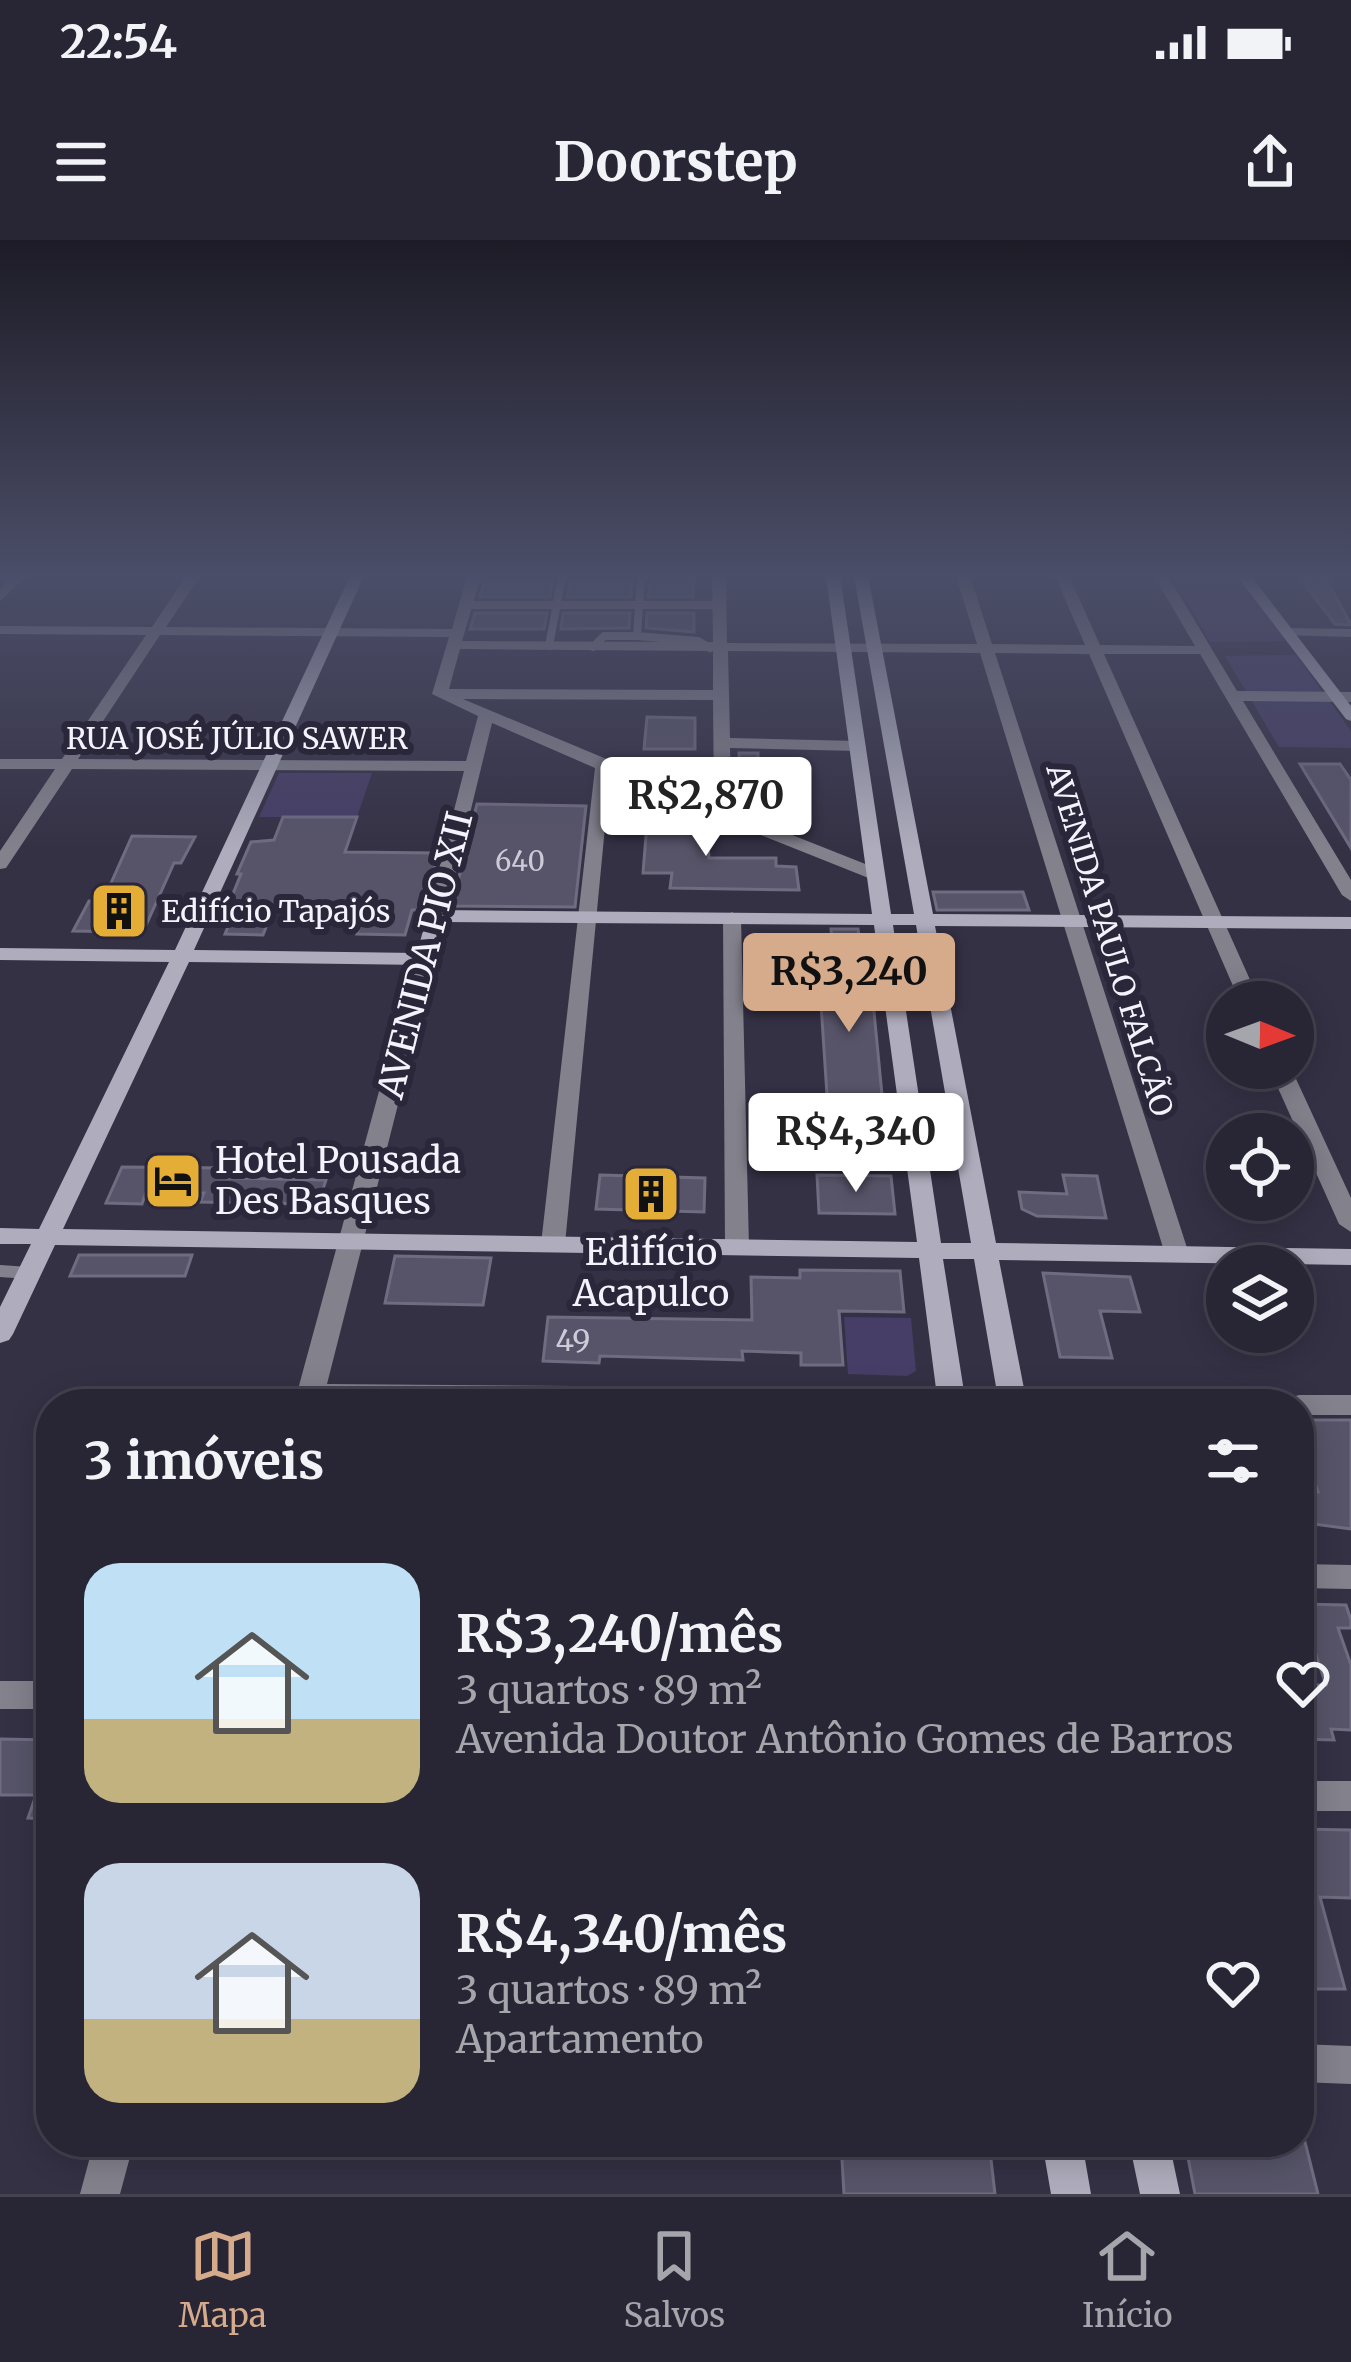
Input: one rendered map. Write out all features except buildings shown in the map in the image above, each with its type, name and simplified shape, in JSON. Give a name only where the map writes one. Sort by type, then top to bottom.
[{"type":"street","points":[[0,865],[133,667]]},
{"type":"street","points":[[0,1334],[315,667]]},
{"type":"street","points":[[440,694],[448,667]]},
{"type":"street","points":[[717,667],[723,812]]},
{"type":"street","points":[[847,667],[950,1389]]},
{"type":"street","points":[[878,667],[1010,1389]]},
{"type":"street","name":"AVENIDA PAULO FALCÃO","points":[[995,667],[1177,1253]]},
{"type":"street","points":[[1106,667],[1241,981]]},
{"type":"street","points":[[1214,667],[1351,895]]},
{"type":"street","points":[[1317,667],[1343,697],[1351,716]]},
{"type":"street","points":[[440,694],[720,695]]},
{"type":"street","points":[[440,694],[603,766],[878,875]]},
{"type":"street","points":[[1231,696],[1343,697]]},
{"type":"street","name":"AVENIDA PIO XII","points":[[312,1389],[486,715]]},
{"type":"street","points":[[723,743],[858,746]]},
{"type":"street","name":"RUA JOSÉ JÚLIO SAWER","points":[[0,764],[474,766]]},
{"type":"street","points":[[553,1244],[603,766]]},
{"type":"street","points":[[436,916],[1351,922]]},
{"type":"street","points":[[731,918],[737,1247]]},
{"type":"street","points":[[0,954],[425,959]]},
{"type":"street","points":[[1290,1089],[1351,1224]]},
{"type":"street","points":[[0,1236],[1351,1257]]},
{"type":"street","points":[[1314,1405],[1351,1406]]},
{"type":"street","points":[[1314,1576],[1351,1577]]},
{"type":"street","points":[[0,1695],[36,1696]]},
{"type":"street","points":[[1314,1796],[1351,1796]]},
{"type":"street","points":[[1314,2064],[1351,2065]]},
{"type":"street","points":[[100,2194],[110,2157]]},
{"type":"street","points":[[1065,2157],[1071,2194]]},
{"type":"street","points":[[1152,2157],[1160,2194]]},
{"type":"lane","points":[[0,1271],[29,1273]]},
{"type":"shaded area","points":[[1232,667],[1305,667],[1351,731],[1351,748],[1279,747]]},
{"type":"shaded area","points":[[279,773],[372,773],[357,817],[259,817]]},
{"type":"shaded area","points":[[844,1317],[911,1318],[916,1371],[907,1376],[848,1374]]},
{"type":"place","name":"Edifício Tapajós","points":[[119,911]]},
{"type":"place","name":"Hotel Pousada Des Basques","points":[[173,1181]]},
{"type":"place","name":"Edifício Acapulco","points":[[651,1194]]}]
